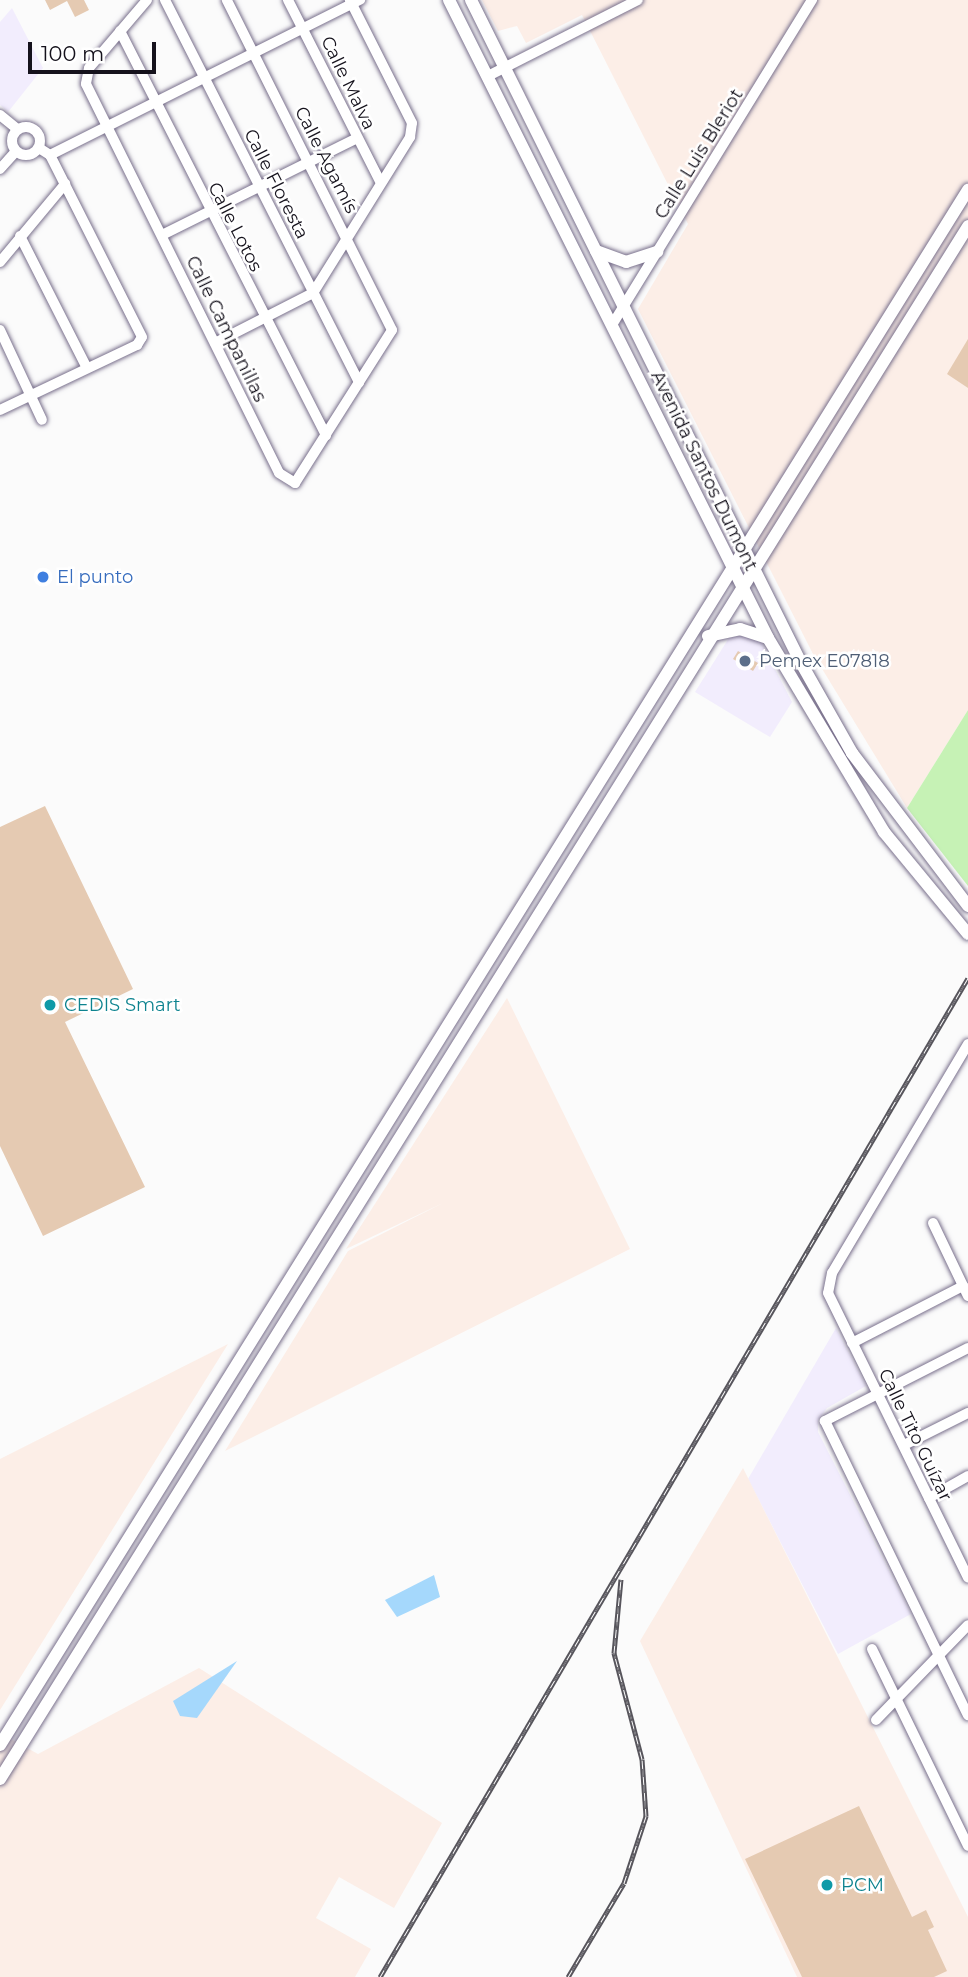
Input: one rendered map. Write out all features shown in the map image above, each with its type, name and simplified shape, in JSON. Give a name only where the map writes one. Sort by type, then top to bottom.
[{"type":"main road","name":"Avenida Santos Dumont","points":[[449,0],[693,483],[768,638],[870,811],[968,934]]},
{"type":"main road","name":"Avenida Santos Dumont","points":[[471,0],[625,308],[753,573],[852,753],[968,906]]},
{"type":"main road","points":[[0,1745],[744,554],[968,190]]},
{"type":"main road","points":[[0,1779],[708,636],[743,589],[968,226]]},
{"type":"main road","points":[[596,251],[626,262],[657,252]]},
{"type":"main road","points":[[693,483],[708,477]]},
{"type":"main road","points":[[708,636],[740,629],[768,638]]},
{"type":"main road","points":[[212,1404],[227,1411]]},
{"type":"street","points":[[120,31],[147,0]]},
{"type":"street","name":"Calle Floresta","points":[[165,0],[359,383]]},
{"type":"street","name":"Calle Agamís","points":[[227,0],[347,237],[391,335]]},
{"type":"street","name":"Calle Malva","points":[[288,0],[380,180]]},
{"type":"street","points":[[488,76],[638,0]]},
{"type":"street","name":"Calle Luis Bleriot","points":[[612,325],[625,308],[812,0]]},
{"type":"street","points":[[50,155],[304,29],[354,1],[412,122],[410,137],[380,180],[313,293],[215,343]]},
{"type":"street","name":"Calle Campanillas","points":[[120,31],[86,73],[107,128],[285,480],[295,483],[303,476],[391,335]]},
{"type":"street","name":"Calle Lotos","points":[[120,31],[263,318],[327,436]]},
{"type":"street","points":[[0,115],[17,129],[36,130],[39,148],[50,155],[142,335],[137,345],[86,366],[0,410]]},
{"type":"street","points":[[16,151],[12,137],[17,129]]},
{"type":"street","points":[[162,235],[357,138]]},
{"type":"street","points":[[16,151],[28,155],[39,148]]},
{"type":"street","points":[[0,169],[16,151]]},
{"type":"street","points":[[0,262],[65,184]]},
{"type":"street","points":[[20,236],[86,366]]},
{"type":"street","points":[[0,330],[33,394],[42,420]]},
{"type":"street","name":"Calle Tito Guízar","points":[[968,1044],[832,1273],[828,1293],[833,1308],[968,1577]]},
{"type":"street","points":[[852,1343],[966,1291],[933,1223]]},
{"type":"street","points":[[968,1348],[828,1416],[825,1423],[968,1715]]},
{"type":"street","points":[[904,1445],[968,1413]]},
{"type":"street","points":[[929,1498],[968,1476]]},
{"type":"street","points":[[876,1720],[968,1625]]},
{"type":"street","points":[[872,1649],[894,1700],[968,1846]]},
{"type":"shaded area","points":[[482,0],[968,0],[968,710],[907,808],[813,654],[638,309],[688,224],[582,15],[526,43],[517,26],[498,31]]},
{"type":"shaded area","points":[[12,8],[43,68],[8,112],[0,105],[0,22]]},
{"type":"shaded area","points":[[732,633],[760,640],[792,702],[770,737],[695,692]]},
{"type":"shaded area","points":[[507,998],[630,1249],[225,1451],[348,1251],[443,1203],[346,1249]]},
{"type":"shaded area","points":[[836,1328],[866,1386],[827,1408],[818,1420],[818,1432],[911,1614],[838,1654],[748,1479]]},
{"type":"shaded area","points":[[228,1344],[0,1710],[0,1459]]},
{"type":"shaded area","points":[[743,1468],[968,1917],[968,1977],[797,1977],[640,1641]]},
{"type":"shaded area","points":[[199,1668],[442,1823],[394,1908],[339,1877],[316,1918],[371,1949],[355,1977],[0,1977],[0,1733],[38,1754]]},
{"type":"green space","points":[[968,710],[968,886],[907,808]]},
{"type":"water","points":[[434,1575],[440,1597],[397,1617],[385,1600]]},
{"type":"water","points":[[237,1661],[197,1718],[180,1716],[173,1701]]},
{"type":"building","points":[[45,0],[84,0],[89,10],[75,17],[67,1],[50,10]]},
{"type":"building","points":[[968,339],[968,388],[947,374]]},
{"type":"building","name":"Pemex E07818","points":[[738,651],[758,663],[753,671],[733,659]]},
{"type":"building","name":"CEDIS Smart","points":[[45,806],[133,989],[65,1022],[145,1187],[43,1236],[0,1146],[0,827]]},
{"type":"building","name":"PCM","points":[[859,1806],[912,1917],[926,1910],[934,1927],[928,1930],[947,1971],[934,1977],[802,1977],[745,1859]]},
{"type":"railway","points":[[380,1977],[968,978]]},
{"type":"railway","points":[[568,1977],[624,1883],[646,1816],[642,1759],[614,1653],[621,1579]]},
{"type":"place","name":"El punto","points":[[43,577]]},
{"type":"place","name":"Pemex E07818","points":[[745,661]]},
{"type":"place","name":"CEDIS Smart","points":[[50,1005]]},
{"type":"place","name":"PCM","points":[[827,1885]]}]
